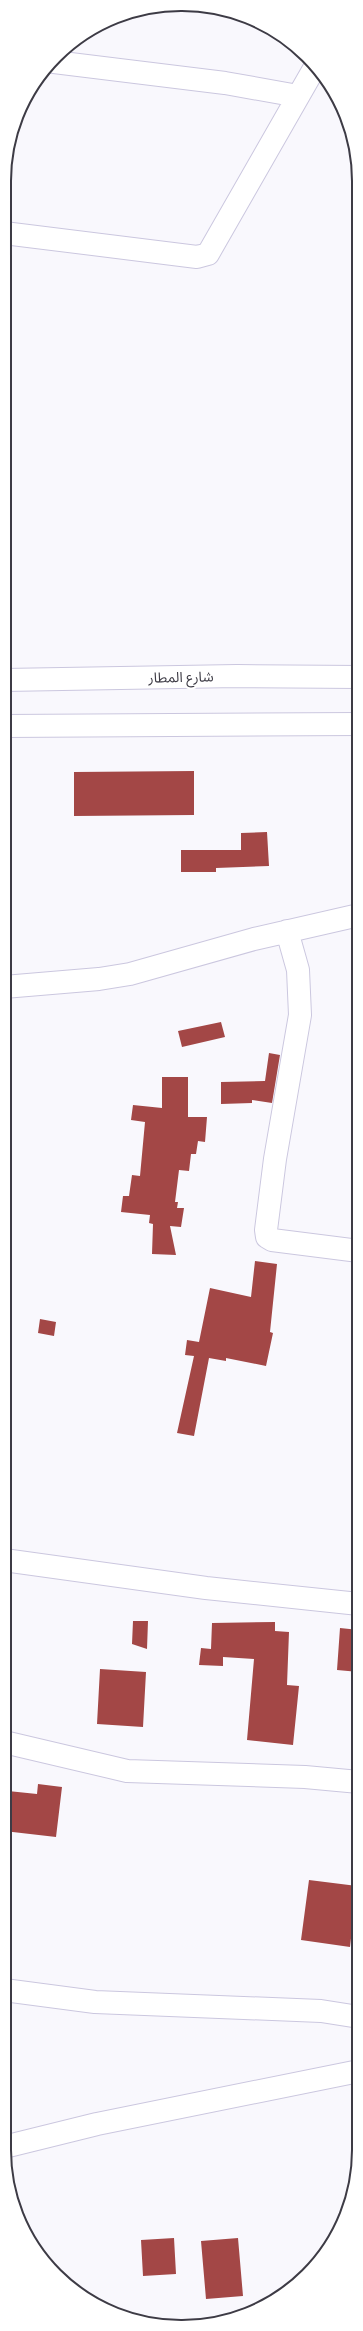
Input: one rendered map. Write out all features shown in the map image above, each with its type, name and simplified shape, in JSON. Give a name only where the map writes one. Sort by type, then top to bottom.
[{"type":"street","points":[[59,63],[225,84],[298,96]]},
{"type":"street","points":[[11,234],[197,257],[208,254],[245,193],[312,72]]},
{"type":"street","name":"شارع المطار","points":[[11,680],[237,676],[352,677]]},
{"type":"street","points":[[11,726],[352,724]]},
{"type":"street","points":[[11,986],[99,979],[130,974],[287,931],[352,917]]},
{"type":"street","points":[[287,931],[298,970],[300,1015],[276,1159],[266,1230],[267,1237],[272,1240],[352,1250]]},
{"type":"street","points":[[11,1561],[206,1588],[352,1603]]},
{"type":"street","points":[[11,1744],[127,1771],[305,1777],[352,1781]]},
{"type":"street","points":[[11,1991],[95,2002],[321,2011],[352,2016]]},
{"type":"street","points":[[11,2145],[97,2124],[352,2072]]},
{"type":"building","points":[[194,771],[194,815],[74,816],[74,772]]},
{"type":"building","points":[[267,832],[269,866],[216,868],[216,872],[181,872],[181,850],[241,850],[241,833]]},
{"type":"building","points":[[221,1022],[225,1037],[182,1047],[178,1031]]},
{"type":"building","points":[[269,1053],[280,1055],[272,1103],[252,1100],[252,1103],[221,1104],[221,1082],[265,1081]]},
{"type":"building","points":[[162,1077],[188,1077],[188,1117],[207,1117],[205,1142],[198,1141],[196,1154],[191,1154],[189,1171],[179,1170],[175,1202],[178,1202],[177,1208],[184,1208],[181,1227],[170,1226],[176,1255],[152,1254],[153,1224],[149,1223],[150,1215],[121,1212],[123,1196],[129,1196],[132,1175],[140,1176],[145,1122],[131,1120],[133,1105],[162,1108]]},
{"type":"building","points":[[255,1261],[277,1264],[270,1332],[273,1333],[266,1366],[226,1358],[226,1361],[209,1358],[194,1436],[177,1433],[194,1356],[185,1355],[187,1340],[199,1342],[210,1288],[251,1297]]},
{"type":"building","points":[[40,1319],[56,1322],[54,1336],[38,1333]]},
{"type":"building","points":[[133,1621],[148,1621],[147,1649],[132,1644]]},
{"type":"building","points":[[275,1622],[275,1631],[289,1632],[287,1685],[299,1686],[293,1745],[247,1740],[254,1659],[223,1657],[223,1666],[199,1665],[201,1648],[211,1649],[212,1623]]},
{"type":"building","points":[[340,1628],[352,1629],[352,1671],[337,1670]]},
{"type":"building","points":[[100,1669],[146,1672],[143,1727],[97,1724]]},
{"type":"building","points":[[38,1784],[62,1787],[56,1837],[11,1832],[11,1791],[37,1794]]},
{"type":"building","points":[[309,1880],[352,1885],[352,1930],[350,1947],[301,1940]]},
{"type":"building","points":[[174,2238],[176,2274],[143,2276],[141,2240]]},
{"type":"building","points":[[238,2238],[243,2296],[206,2299],[201,2241]]}]
